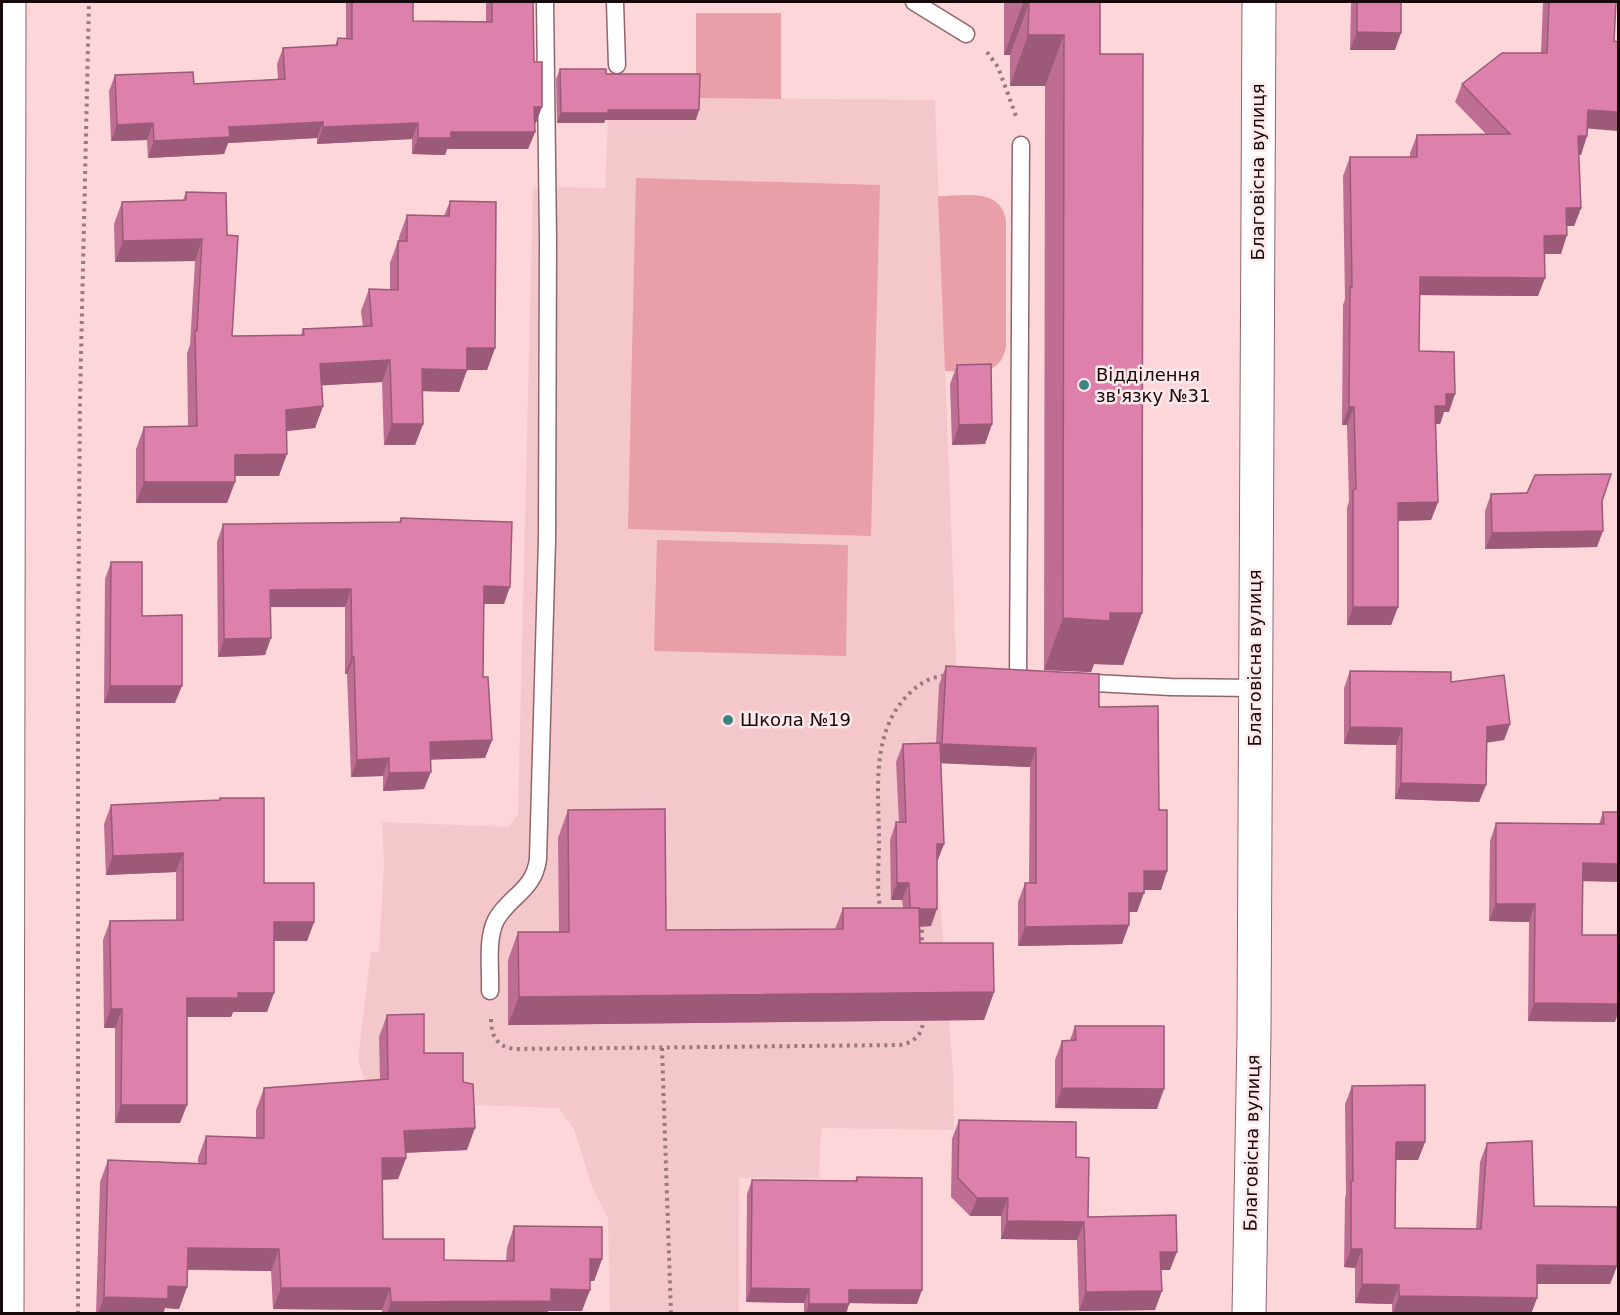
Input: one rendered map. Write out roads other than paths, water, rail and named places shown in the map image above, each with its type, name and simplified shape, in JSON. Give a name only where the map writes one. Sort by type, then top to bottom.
[{"type":"main road","points":[[6,1314],[9,2]]},
{"type":"main road","name":"Благовісна вулиця","points":[[1249,1314],[1254,1023],[1259,2]]},
{"type":"lane","points":[[490,991],[491,939],[495,923],[504,909],[531,882],[538,859],[547,540],[548,240],[544,2]]},
{"type":"lane","points":[[615,2],[617,64]]},
{"type":"lane","points":[[914,2],[966,34]]},
{"type":"lane","points":[[1021,145],[1018,679],[1171,687],[1255,688]]},
{"type":"place","name":"Відділення зв'язку №31","points":[[1084,385]]},
{"type":"place","name":"Школа №19","points":[[728,720]]}]
